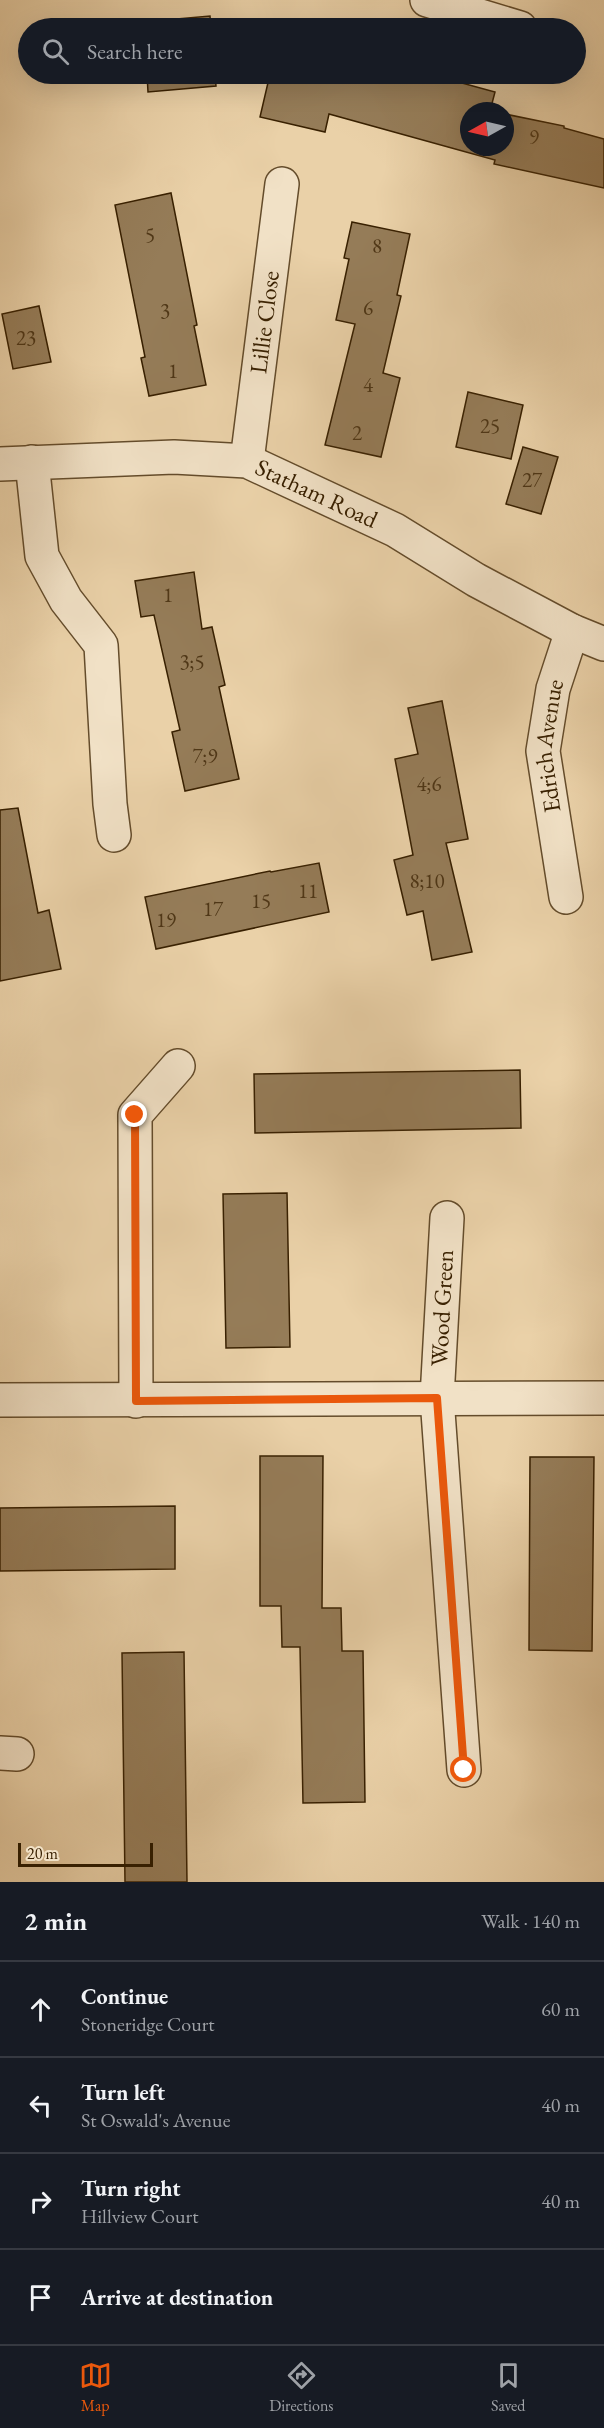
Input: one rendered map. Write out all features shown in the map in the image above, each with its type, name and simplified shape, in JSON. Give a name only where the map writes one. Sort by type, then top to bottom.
[{"type":"street","points":[[427,0],[487,18]]},
{"type":"street","name":"Lillie Close","points":[[247,460],[282,184]]},
{"type":"street","name":"Statham Road","points":[[0,464],[174,457],[247,460],[395,531],[476,580],[572,632],[604,644]]},
{"type":"street","points":[[32,462],[42,556],[66,600],[101,645],[110,804],[114,835]]},
{"type":"street","name":"Edrich Avenue","points":[[566,897],[543,751],[553,689],[572,632]]},
{"type":"street","points":[[136,1401],[135,1115],[178,1066]]},
{"type":"street","name":"Wood Green","points":[[447,1218],[437,1398],[464,1770]]},
{"type":"street","points":[[0,1400],[604,1398]]},
{"type":"building","points":[[148,84],[216,84],[216,86],[148,92]]},
{"type":"building","points":[[268,84],[466,84],[495,92],[492,102],[460,102],[460,150],[329,114],[325,132],[260,117]]},
{"type":"building","points":[[514,116],[564,126],[564,128],[604,139],[604,188],[494,164],[495,160],[481,156],[514,156]]},
{"type":"building","points":[[171,193],[197,325],[194,326],[206,385],[149,396],[141,358],[145,357],[115,205]]},
{"type":"building","points":[[352,222],[410,234],[397,295],[401,296],[383,373],[400,378],[381,457],[325,445],[355,324],[336,320],[349,259],[344,258]]},
{"type":"building","points":[[39,306],[51,362],[13,369],[2,314]]},
{"type":"building","points":[[468,392],[523,405],[511,459],[456,447]]},
{"type":"building","points":[[523,447],[558,457],[541,514],[506,504]]},
{"type":"building","points":[[194,572],[202,629],[212,627],[225,685],[219,687],[239,779],[185,791],[172,732],[180,730],[154,615],[141,617],[135,581]]},
{"type":"building","points":[[442,701],[468,839],[446,843],[472,952],[432,960],[423,911],[407,915],[394,860],[413,855],[395,759],[418,754],[408,708]]},
{"type":"building","points":[[18,808],[38,913],[49,910],[61,969],[0,981],[0,810]]},
{"type":"building","points":[[319,863],[329,912],[156,949],[145,897]]},
{"type":"building","points":[[520,1070],[521,1128],[255,1133],[254,1074]]},
{"type":"building","points":[[287,1193],[290,1347],[226,1348],[223,1194]]},
{"type":"building","points":[[260,1456],[323,1456],[322,1608],[341,1608],[342,1651],[363,1651],[365,1802],[303,1803],[300,1647],[282,1647],[281,1606],[260,1606]]},
{"type":"building","points":[[530,1457],[594,1457],[592,1651],[529,1650]]},
{"type":"building","points":[[175,1506],[175,1569],[0,1571],[0,1508]]},
{"type":"building","points":[[184,1652],[187,1882],[125,1882],[122,1653]]},
{"type":"route","points":[[135,1115],[136,1401],[437,1398],[464,1770]]}]
